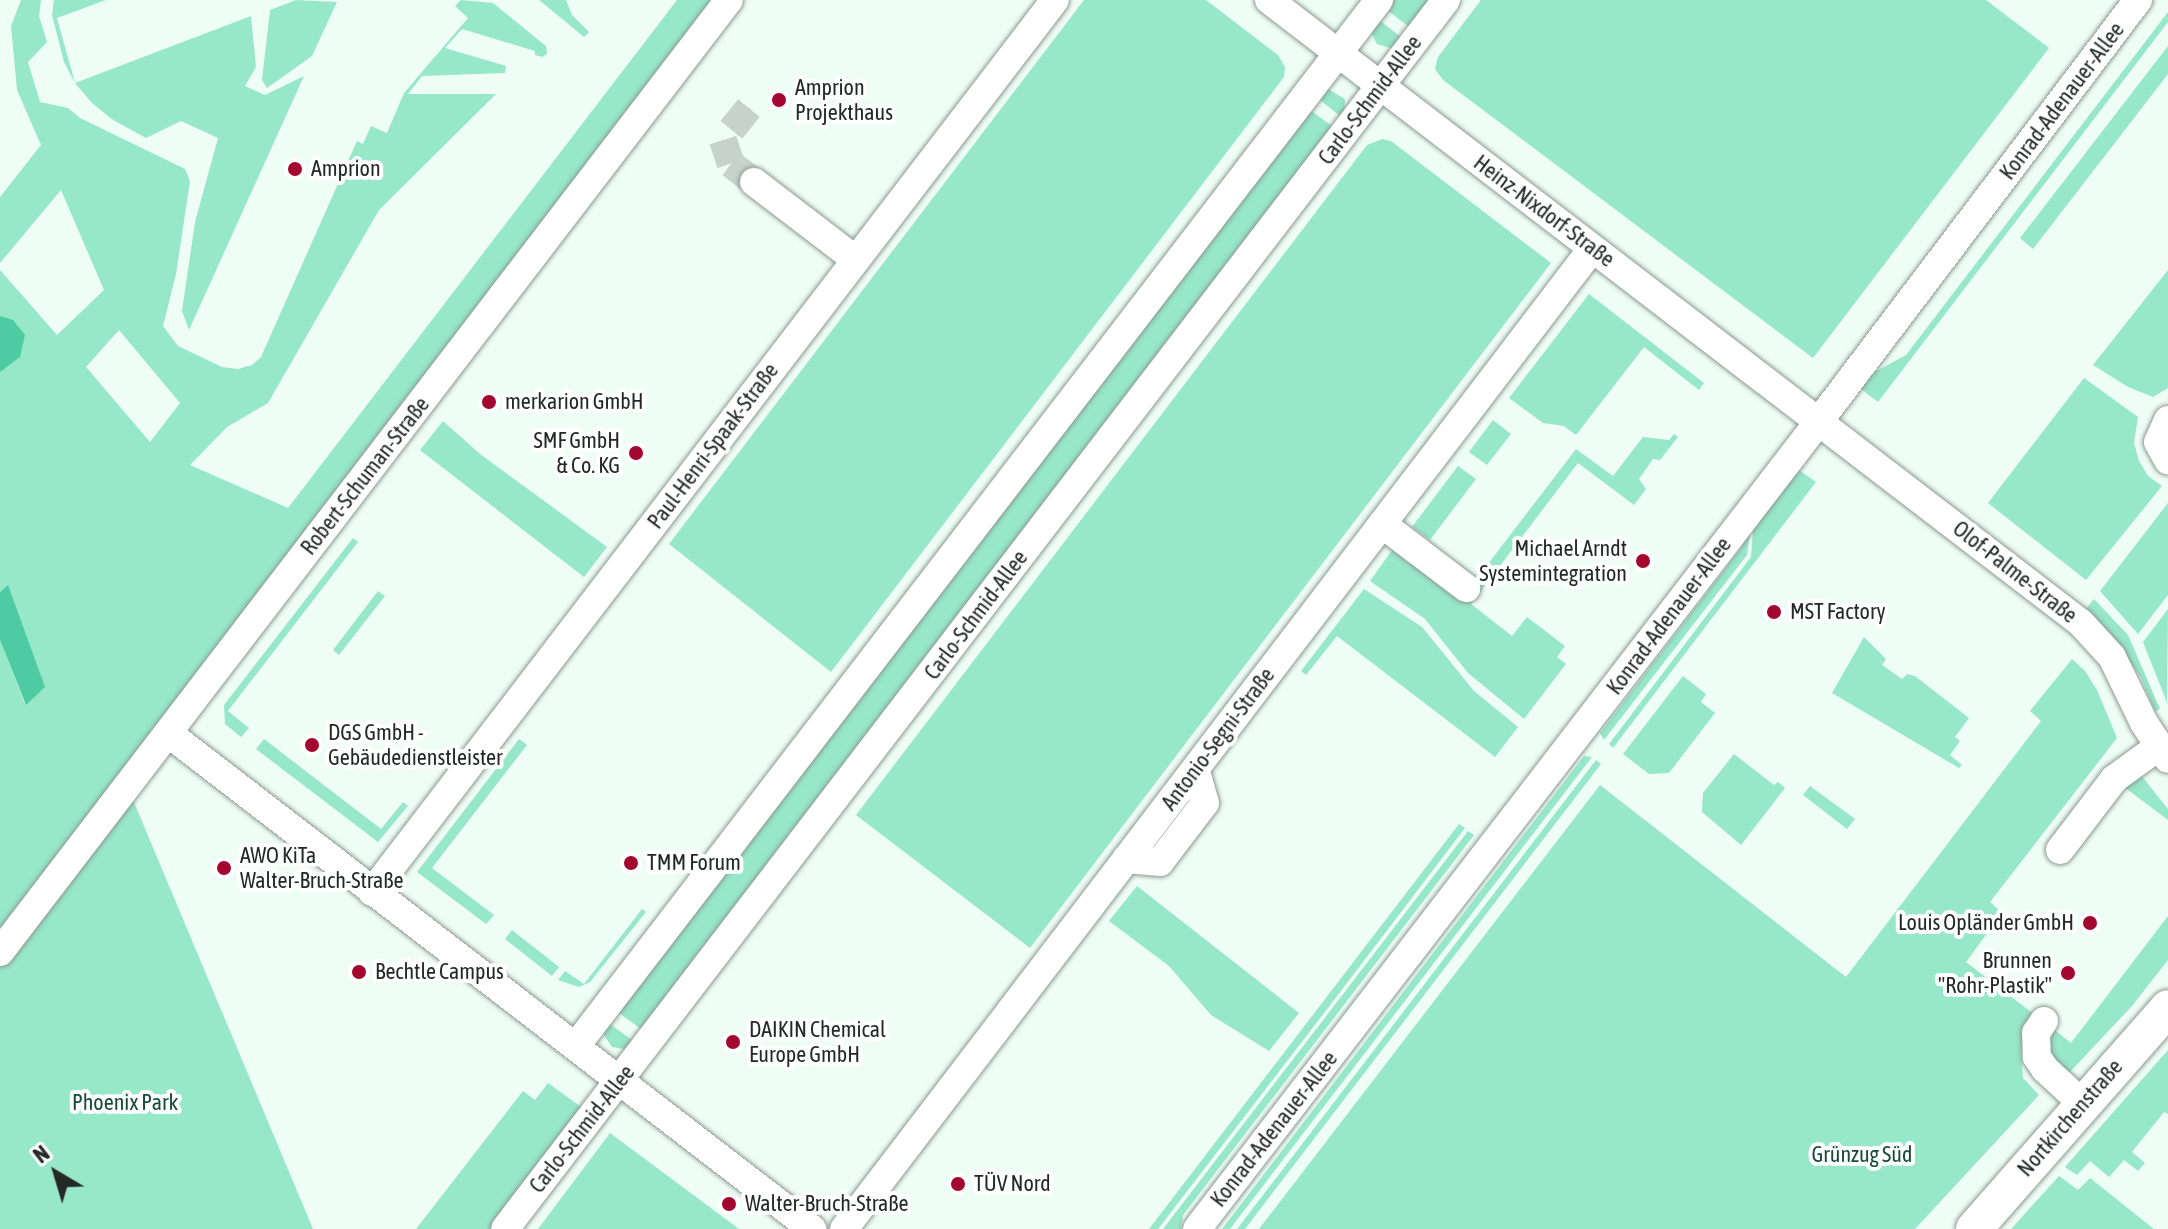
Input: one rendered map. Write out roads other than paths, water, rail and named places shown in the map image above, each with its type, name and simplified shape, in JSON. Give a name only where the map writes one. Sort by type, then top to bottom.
[{"type":"main road","name":"Nortkirchenstraße","points":[[1974,1229],[2168,1008]]},
{"type":"street","name":"Robert-Schuman-Straße","points":[[0,952],[729,0]]},
{"type":"street","name":"Paul-Henri-Spaak-Straße","points":[[372,892],[1055,0]]},
{"type":"street","name":"Heinz-Nixdorf-Straße","points":[[1269,0],[1820,420]]},
{"type":"street","points":[[576,1046],[1379,0]]},
{"type":"street","name":"Carlo-Schmid-Allee","points":[[505,1229],[1446,0]]},
{"type":"street","name":"Konrad-Adenauer-Allee","points":[[1197,1229],[1820,420],[2138,0]]},
{"type":"street","points":[[754,182],[856,260]]},
{"type":"street","name":"Antonio-Segni-Straße","points":[[844,1229],[1592,249]]},
{"type":"street","name":"Olof-Palme-Straße","points":[[1820,420],[2097,638],[2123,676],[2163,753]]},
{"type":"street","points":[[2168,420],[2158,442],[2168,460]]},
{"type":"street","points":[[1382,524],[1466,588]]},
{"type":"street","points":[[168,733],[812,1229]]},
{"type":"street","points":[[2060,850],[2114,779],[2163,753]]},
{"type":"street","points":[[2044,1021],[2036,1033],[2037,1057],[2045,1069],[2082,1103]]},
{"type":"tunnel","points":[[749,108],[723,140],[731,164],[754,182]]},
{"type":"place","name":"Amprion Projekthaus","points":[[779,100]]},
{"type":"place","name":"Amprion","points":[[295,169]]},
{"type":"place","name":"merkarion GmbH","points":[[489,402]]},
{"type":"place","name":"SMF GmbH & Co. KG","points":[[636,453]]},
{"type":"place","name":"Michael Arndt Systemintegration","points":[[1643,561]]},
{"type":"place","name":"MST Factory","points":[[1774,612]]},
{"type":"place","name":"DGS GmbH - Gebäudedienstleister","points":[[312,745]]},
{"type":"place","name":"TMM Forum","points":[[631,863]]},
{"type":"place","name":"AWO KiTa Walter-Bruch-Straße","points":[[224,868]]},
{"type":"place","name":"Louis Opländer GmbH","points":[[2090,923]]},
{"type":"place","name":"Bechtle Campus","points":[[359,972]]},
{"type":"place","name":"Brunnen \"Rohr-Plastik\"","points":[[2068,973]]},
{"type":"place","name":"DAIKIN Chemical Europe GmbH","points":[[733,1042]]},
{"type":"place","name":"TÜV Nord","points":[[958,1184]]},
{"type":"place","name":"Walter-Bruch-Straße","points":[[729,1204]]},
{"type":"park label","name":"Phoenix Park","points":[[125,1103]]},
{"type":"park label","name":"Grünzug Süd","points":[[1862,1155]]}]
